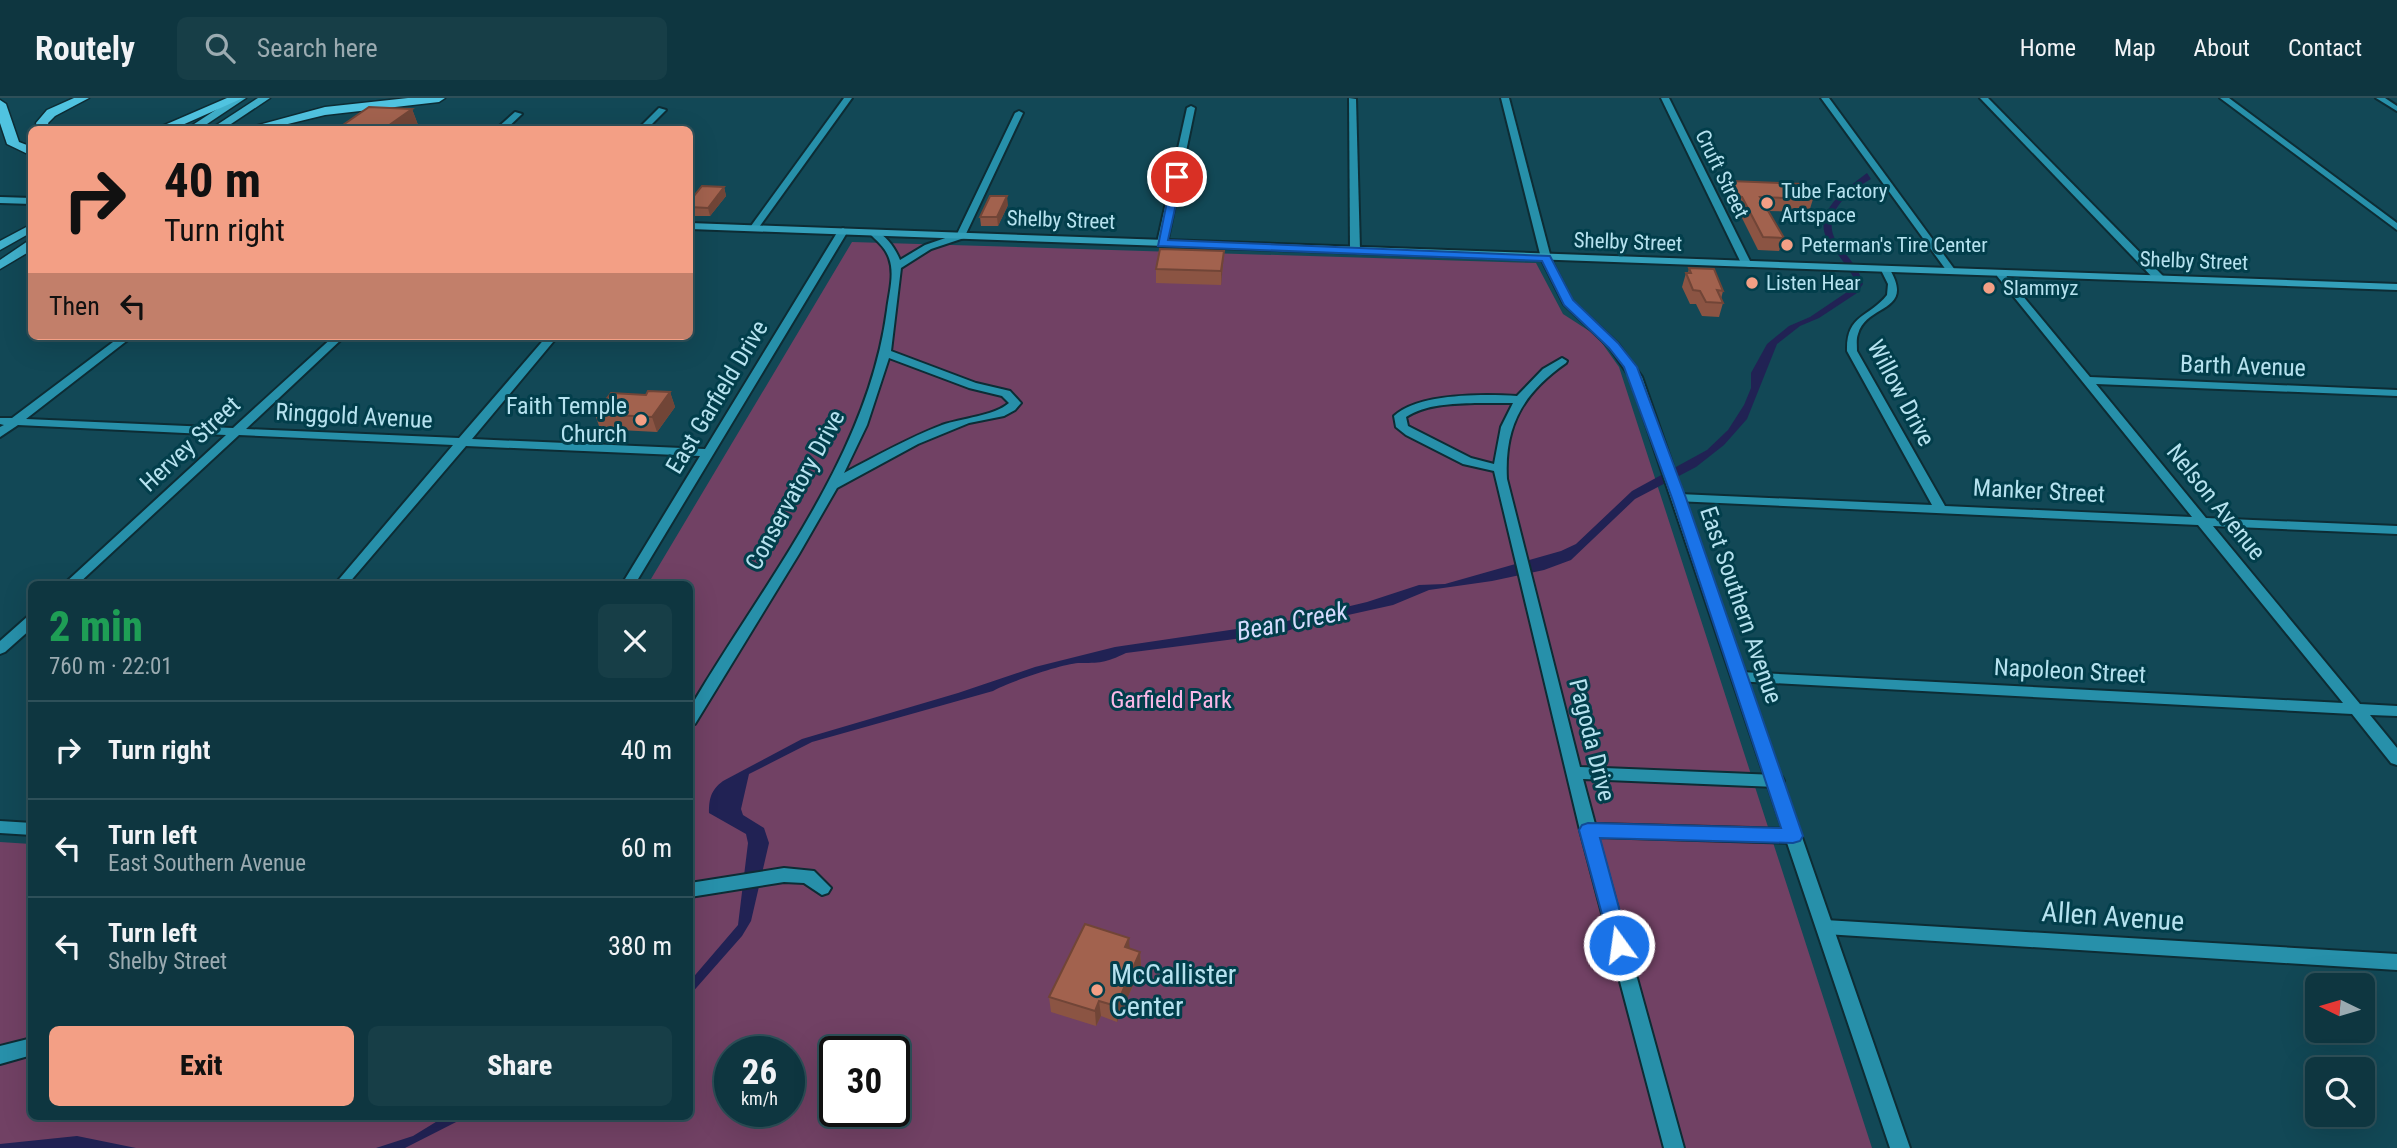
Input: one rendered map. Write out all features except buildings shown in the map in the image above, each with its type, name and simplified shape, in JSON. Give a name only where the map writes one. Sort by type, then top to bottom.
[{"type":"highway","points":[[43,126],[51,113],[83,98]]},
{"type":"highway","points":[[169,126],[239,98]]},
{"type":"highway","points":[[262,126],[316,112],[439,98]]},
{"type":"highway","points":[[0,104],[12,144],[28,150]]},
{"type":"main road","points":[[196,126],[239,98]]},
{"type":"main road","points":[[220,126],[265,98]]},
{"type":"main road","points":[[0,200],[28,201]]},
{"type":"main road","name":"Shelby Street","points":[[693,226],[2397,288]]},
{"type":"main road","points":[[0,246],[28,229]]},
{"type":"main road","points":[[0,265],[28,247]]},
{"type":"street","points":[[754,228],[848,98]]},
{"type":"street","name":"East Southern Avenue","points":[[1506,98],[1546,258],[1568,302],[1614,346],[1630,367],[1665,459],[1900,1148]]},
{"type":"street","name":"Cruft Street","points":[[1665,98],[1747,265]]},
{"type":"street","points":[[1825,98],[1952,272]]},
{"type":"street","points":[[1984,98],[2160,279]]},
{"type":"street","points":[[2224,98],[2397,226]]},
{"type":"street","points":[[2379,98],[2397,109]]},
{"type":"street","points":[[1352,99],[1355,250]]},
{"type":"street","points":[[1162,243],[1191,108]]},
{"type":"street","points":[[645,126],[662,110]]},
{"type":"street","points":[[874,233],[887,243],[894,255],[896,267],[928,247],[961,236],[1019,113]]},
{"type":"street","points":[[504,126],[518,114]]},
{"type":"street","name":"East Garfield Drive","points":[[631,581],[843,232]]},
{"type":"street","name":"Conservatory Drive","points":[[693,714],[831,486],[866,411],[885,353],[896,267]]},
{"type":"street","name":"Willow Drive","points":[[1880,270],[1895,285],[1893,295],[1888,302],[1858,321],[1851,332],[1852,351],[1941,510]]},
{"type":"street","name":"Nelson Avenue","points":[[2000,274],[2397,758]]},
{"type":"street","points":[[0,433],[123,340]]},
{"type":"street","name":"Hervey Street","points":[[73,581],[336,340]]},
{"type":"street","points":[[344,581],[550,340]]},
{"type":"street","points":[[831,486],[909,443],[962,422],[1013,408],[1015,403],[1006,393],[973,386],[885,353]]},
{"type":"street","name":"Pagoda Drive","points":[[1562,361],[1536,380],[1519,400],[1500,448],[1500,469],[1588,830],[1674,1148]]},
{"type":"street","name":"Barth Avenue","points":[[2087,380],[2397,393]]},
{"type":"street","points":[[1500,469],[1467,461],[1410,433],[1402,427],[1400,416],[1412,408],[1479,398],[1519,400]]},
{"type":"street","name":"Ringgold Avenue","points":[[0,421],[707,453]]},
{"type":"street","name":"Manker Street","points":[[1677,493],[1941,510],[2397,530]]},
{"type":"street","points":[[0,649],[28,624]]},
{"type":"street","name":"Napoleon Street","points":[[1740,677],[2397,711]]},
{"type":"street","points":[[1575,773],[1776,781]]},
{"type":"street","points":[[0,827],[28,829]]},
{"type":"street","points":[[1588,830],[1793,836]]},
{"type":"street","points":[[698,888],[784,875],[808,876],[822,888]]},
{"type":"street","name":"Allen Avenue","points":[[1825,927],[2397,962]]},
{"type":"street","points":[[0,1055],[28,1047]]},
{"type":"green space","name":"Garfield Park","points":[[852,242],[1536,263],[1563,314],[1597,336],[1619,367],[1872,1148],[0,1148],[0,842],[28,844],[28,1120],[693,1120],[693,581],[650,581]]},
{"type":"water","name":"Bean Creek","points":[[1867,173],[1871,179],[1852,191],[1837,207],[1832,226],[1840,247],[1862,279],[1863,284],[1857,293],[1819,318],[1800,326],[1777,344],[1747,419],[1724,445],[1696,467],[1635,499],[1571,560],[1544,570],[1492,581],[1429,590],[1393,605],[1303,625],[1282,633],[1126,653],[1102,662],[1060,667],[993,691],[812,742],[749,774],[741,809],[743,815],[764,828],[769,843],[751,921],[742,936],[693,992],[693,978],[738,925],[748,843],[746,834],[709,813],[712,795],[723,781],[802,739],[958,693],[1035,667],[1115,647],[1283,622],[1367,602],[1419,585],[1445,584],[1561,551],[1576,544],[1632,491],[1707,450],[1728,430],[1744,405],[1751,388],[1751,373],[1767,344],[1789,326],[1810,317],[1853,288],[1855,280],[1827,239],[1824,229],[1828,210],[1851,185]]},
{"type":"water","points":[[439,1120],[460,1120],[405,1148],[376,1148],[413,1136]]},
{"type":"water","points":[[77,1136],[136,1148],[0,1148],[0,1144]]},
{"type":"place","name":"Tube Factory Artspace","points":[[1767,203]]},
{"type":"place","name":"Peterman's Tire Center","points":[[1787,245]]},
{"type":"place","name":"Listen Hear","points":[[1752,283]]},
{"type":"place","name":"Slammyz","points":[[1989,288]]},
{"type":"place","name":"Faith Temple Church","points":[[641,420]]},
{"type":"place","name":"McCallister Center","points":[[1097,990]]},
{"type":"route","points":[[1177,177],[1162,243],[1546,258],[1568,302],[1614,346],[1636,377],[1793,836],[1588,830],[1619,945]]}]
